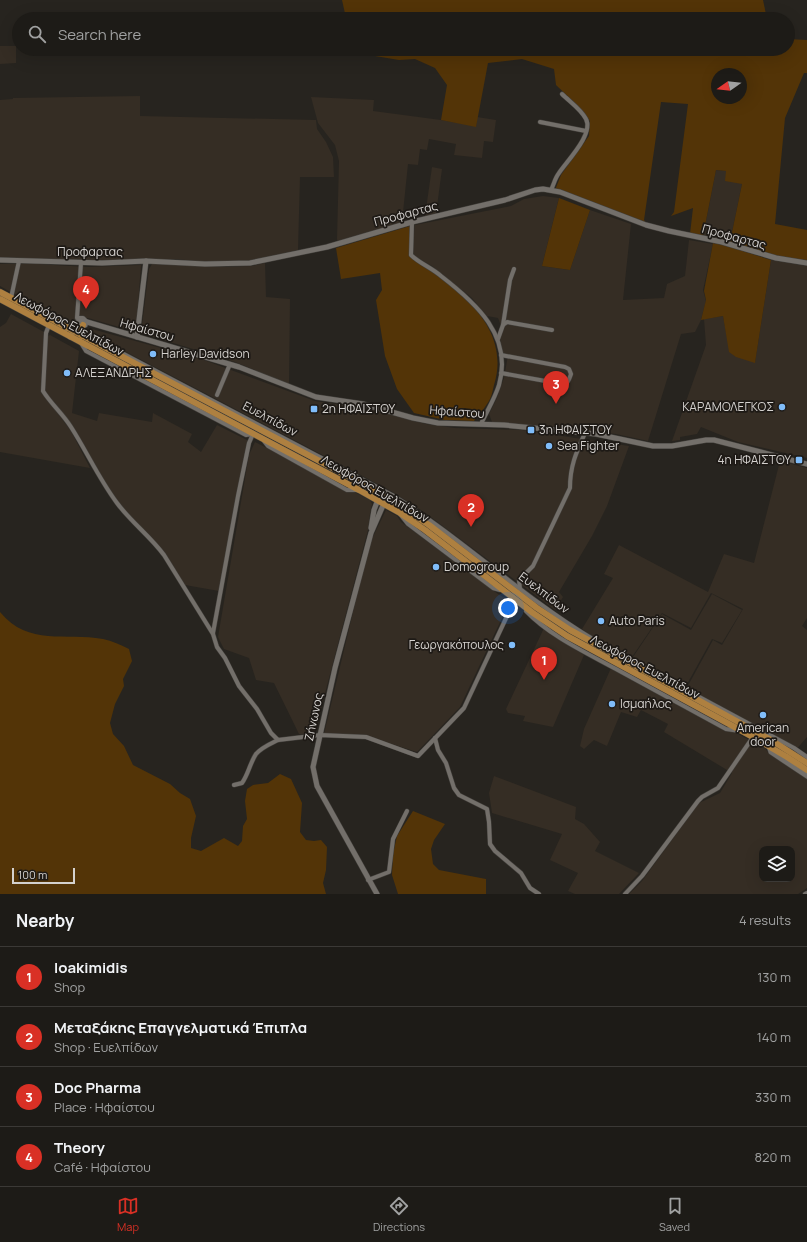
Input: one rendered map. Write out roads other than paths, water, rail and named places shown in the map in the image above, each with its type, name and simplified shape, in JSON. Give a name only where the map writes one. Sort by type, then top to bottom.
[{"type":"main road","name":"Λεωφόρος Ευελπίδων","points":[[0,292],[67,331],[253,434],[307,459],[344,472],[379,498]]},
{"type":"main road","name":"Λεωφόρος Ευελπίδων","points":[[0,299],[49,325],[67,331]]},
{"type":"main road","points":[[82,339],[80,331],[87,323]]},
{"type":"main road","name":"Λεωφόρος Ευελπίδων","points":[[82,339],[104,348],[196,394],[248,422],[359,490],[415,516],[463,548],[554,620],[583,638],[610,650],[669,682],[742,725],[753,737],[807,770]]},
{"type":"main road","name":"Λεωφόρος Ευελπίδων","points":[[385,501],[400,514],[442,542],[504,591],[567,636],[616,666],[742,725],[759,731],[792,750],[807,763]]},
{"type":"street","points":[[551,190],[558,174],[582,142],[586,131],[587,120],[581,110],[562,94]]},
{"type":"street","points":[[540,122],[586,131]]},
{"type":"street","name":"Προφαρτας","points":[[0,260],[102,264],[146,261],[205,264],[250,263],[327,247],[412,222],[498,201],[535,190],[551,190],[664,230],[722,242],[772,257],[807,263]]},
{"type":"street","points":[[412,222],[411,255],[432,268],[481,310],[497,339],[502,355],[501,374],[497,390],[481,424]]},
{"type":"street","points":[[11,298],[19,261]]},
{"type":"street","points":[[137,337],[146,261]]},
{"type":"street","points":[[67,331],[87,323],[83,318],[77,318],[81,263]]},
{"type":"street","points":[[497,339],[503,325],[510,280],[514,269]]},
{"type":"street","points":[[503,325],[507,322],[552,330]]},
{"type":"street","name":"Ηφαίστου","points":[[87,323],[230,364],[318,398],[359,403],[413,418],[438,423],[481,424],[584,433],[612,436],[653,446],[672,446],[714,440],[807,464]]},
{"type":"street","points":[[49,325],[46,333],[43,392],[71,427],[108,490],[118,504],[157,545],[164,555],[213,634],[217,647],[225,658],[239,686],[257,709],[271,733],[278,740]]},
{"type":"street","points":[[501,374],[566,384],[569,381],[571,374],[569,369],[565,367],[502,355]]},
{"type":"street","points":[[217,395],[230,364]]},
{"type":"street","points":[[520,589],[519,580],[533,566],[570,488],[572,465],[584,433]]},
{"type":"street","points":[[213,634],[238,496],[249,443],[253,434]]},
{"type":"street","name":"Ευελπίδων","points":[[344,472],[410,506],[463,548],[566,623],[610,650]]},
{"type":"street","points":[[371,533],[372,520],[379,498]]},
{"type":"street","points":[[371,533],[385,501]]},
{"type":"street","name":"Ζήνωνος","points":[[371,533],[344,629],[313,767],[317,786],[377,894]]},
{"type":"street","points":[[234,786],[242,784],[256,754],[266,746],[278,740],[320,735],[366,737],[418,756],[464,708],[515,599]]},
{"type":"street","points":[[625,894],[651,864],[702,796],[718,788],[753,737]]},
{"type":"street","points":[[435,738],[438,750],[446,763],[454,788],[459,795],[486,809],[489,822],[490,844],[495,851],[521,873],[530,888],[539,894]]},
{"type":"street","points":[[769,746],[771,752],[807,776]]},
{"type":"street","points":[[792,750],[807,757]]},
{"type":"street","points":[[368,880],[389,872],[392,839],[407,811]]},
{"type":"place","name":"Theory","points":[[86,309]]},
{"type":"place","name":"Harley Davidson","points":[[153,354]]},
{"type":"place","name":"ΑΛΕΞΑΝΔΡΗΣ","points":[[67,373]]},
{"type":"place","name":"Doc Pharma","points":[[556,404]]},
{"type":"place","name":"ΚΑΡΑΜΟΛΕΓΚΟΣ","points":[[782,407]]},
{"type":"place","name":"2η ΗΦΑΙΣΤΟΥ","points":[[314,409]]},
{"type":"place","name":"3η ΗΦΑΙΣΤΟΥ","points":[[531,430]]},
{"type":"place","name":"Sea Fighter","points":[[549,446]]},
{"type":"place","name":"4η ΗΦΑΙΣΤΟΥ","points":[[799,460]]},
{"type":"place","name":"Μεταξάκης Επαγγελματικά Έπιπλα","points":[[471,527]]},
{"type":"place","name":"Domogroup","points":[[436,567]]},
{"type":"place","name":"Auto Paris","points":[[601,621]]},
{"type":"place","name":"Γεωργακόπουλος","points":[[512,645]]},
{"type":"place","name":"Ioakimidis","points":[[544,680]]},
{"type":"place","name":"Ισμαήλος","points":[[612,704]]},
{"type":"place","name":"American door","points":[[763,715]]}]
